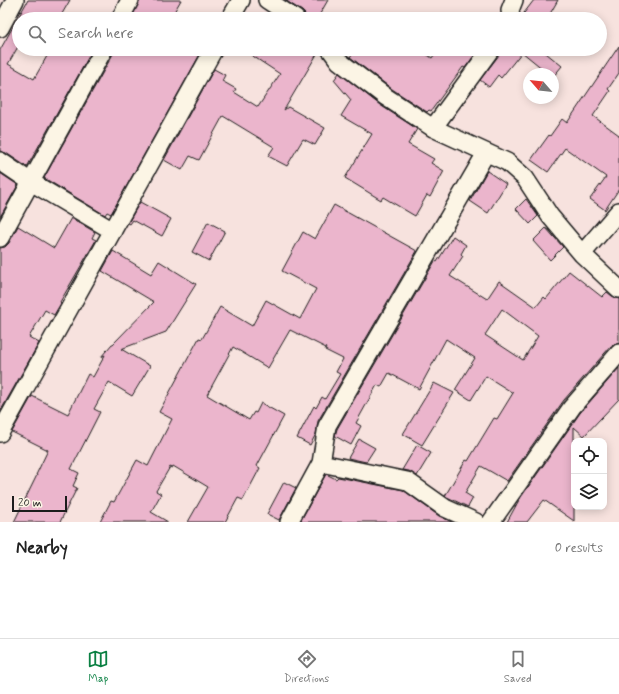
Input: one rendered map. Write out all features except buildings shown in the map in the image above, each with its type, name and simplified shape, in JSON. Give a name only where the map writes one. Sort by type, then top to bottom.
[{"type":"street","points":[[0,28],[15,0]]},
{"type":"street","points":[[124,12],[130,0]]},
{"type":"street","points":[[234,12],[241,0]]},
{"type":"street","points":[[267,0],[285,12]]},
{"type":"street","points":[[510,12],[514,0]]},
{"type":"street","points":[[0,238],[100,56]]},
{"type":"street","points":[[0,434],[210,56]]},
{"type":"street","points":[[335,56],[339,61],[380,93],[433,128],[507,162],[525,178],[550,216],[582,254],[619,289]]},
{"type":"street","points":[[433,128],[486,56]]},
{"type":"street","points":[[289,522],[321,463],[327,426],[486,153]]},
{"type":"street","points":[[0,161],[31,182],[112,231]]},
{"type":"street","points":[[582,254],[619,211]]},
{"type":"street","points":[[491,522],[572,407],[619,353]]},
{"type":"street","points":[[321,463],[407,481],[445,508],[476,522]]}]
